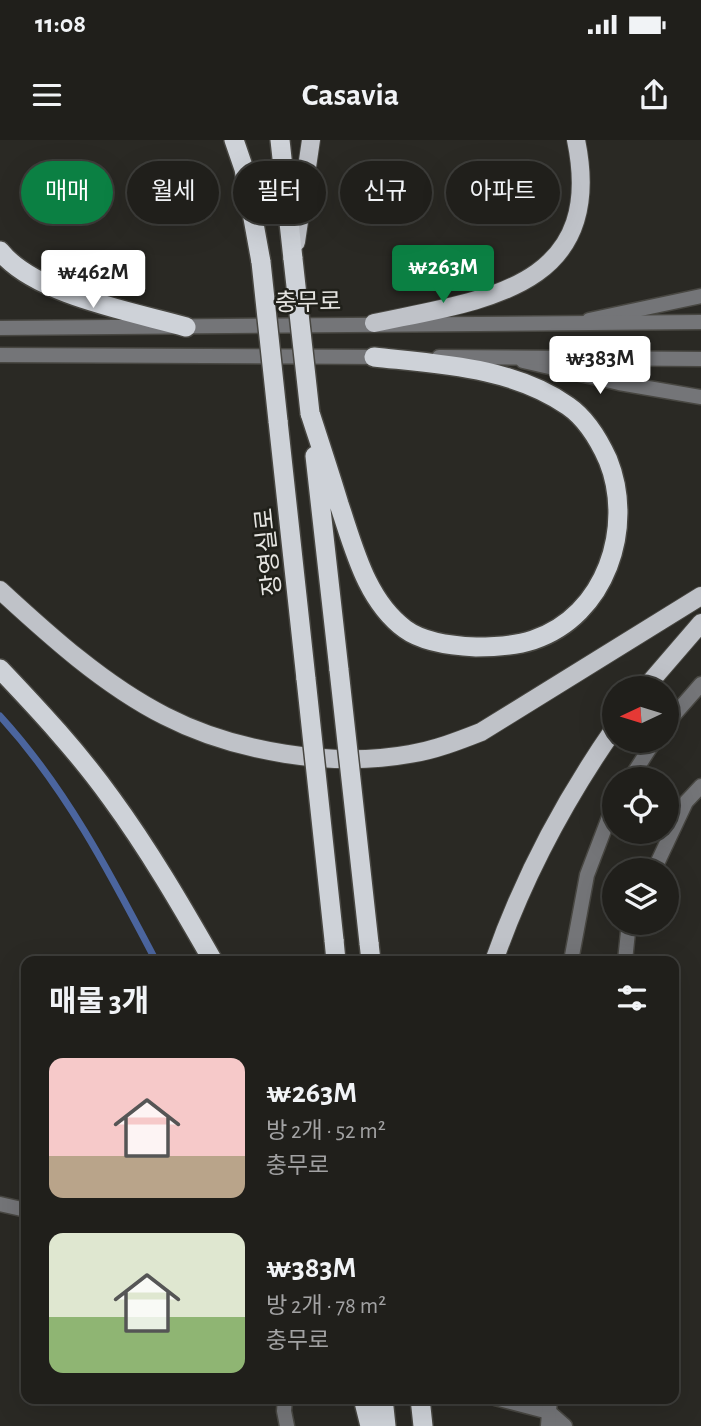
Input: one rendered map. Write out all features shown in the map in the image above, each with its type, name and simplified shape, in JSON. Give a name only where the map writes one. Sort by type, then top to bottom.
[{"type":"highway","points":[[234,140],[244,169],[261,262]]},
{"type":"highway","points":[[248,140],[261,262]]},
{"type":"highway","points":[[280,140],[370,952]]},
{"type":"highway","points":[[0,251],[23,271],[69,294],[187,327]]},
{"type":"highway","name":"장영실로","points":[[261,262],[336,956]]},
{"type":"highway","points":[[310,413],[357,557],[371,590],[404,628],[420,638],[444,643],[492,647],[515,645],[536,639],[557,628],[576,613],[593,596],[605,574],[616,547],[619,519],[617,493],[611,469],[600,443],[585,422],[568,406],[515,381],[460,368],[374,357]]},
{"type":"highway","points":[[0,668],[49,721],[111,797],[168,883],[210,956]]},
{"type":"highway","points":[[364,1404],[370,1426]]},
{"type":"highway","points":[[384,1404],[386,1426]]},
{"type":"main road","points":[[293,259],[311,140]]},
{"type":"main road","points":[[374,323],[483,300],[511,288],[549,263],[564,245],[580,204],[581,181],[576,140]]},
{"type":"main road","points":[[0,590],[96,672],[166,717],[204,733],[258,748],[305,757],[339,759],[410,754],[447,745],[481,732],[701,596]]},
{"type":"main road","points":[[655,676],[701,623]]},
{"type":"main road","points":[[496,956],[527,877],[561,812],[602,748]]},
{"type":"street","points":[[576,323],[701,296]]},
{"type":"street","name":"충무로","points":[[0,328],[701,321]]},
{"type":"street","points":[[0,355],[701,359]]},
{"type":"street","points":[[508,357],[619,383],[701,397]]},
{"type":"street","points":[[679,709],[701,684]]},
{"type":"street","points":[[660,858],[686,802],[701,786]]},
{"type":"street","points":[[572,956],[587,874],[602,835]]},
{"type":"street","points":[[626,956],[628,935]]},
{"type":"street","points":[[0,1203],[21,1209]]},
{"type":"street","points":[[285,1404],[287,1426]]},
{"type":"street","points":[[518,1404],[549,1412],[565,1426]]},
{"type":"waterway","points":[[0,716],[46,773],[86,833],[153,956]]}]
